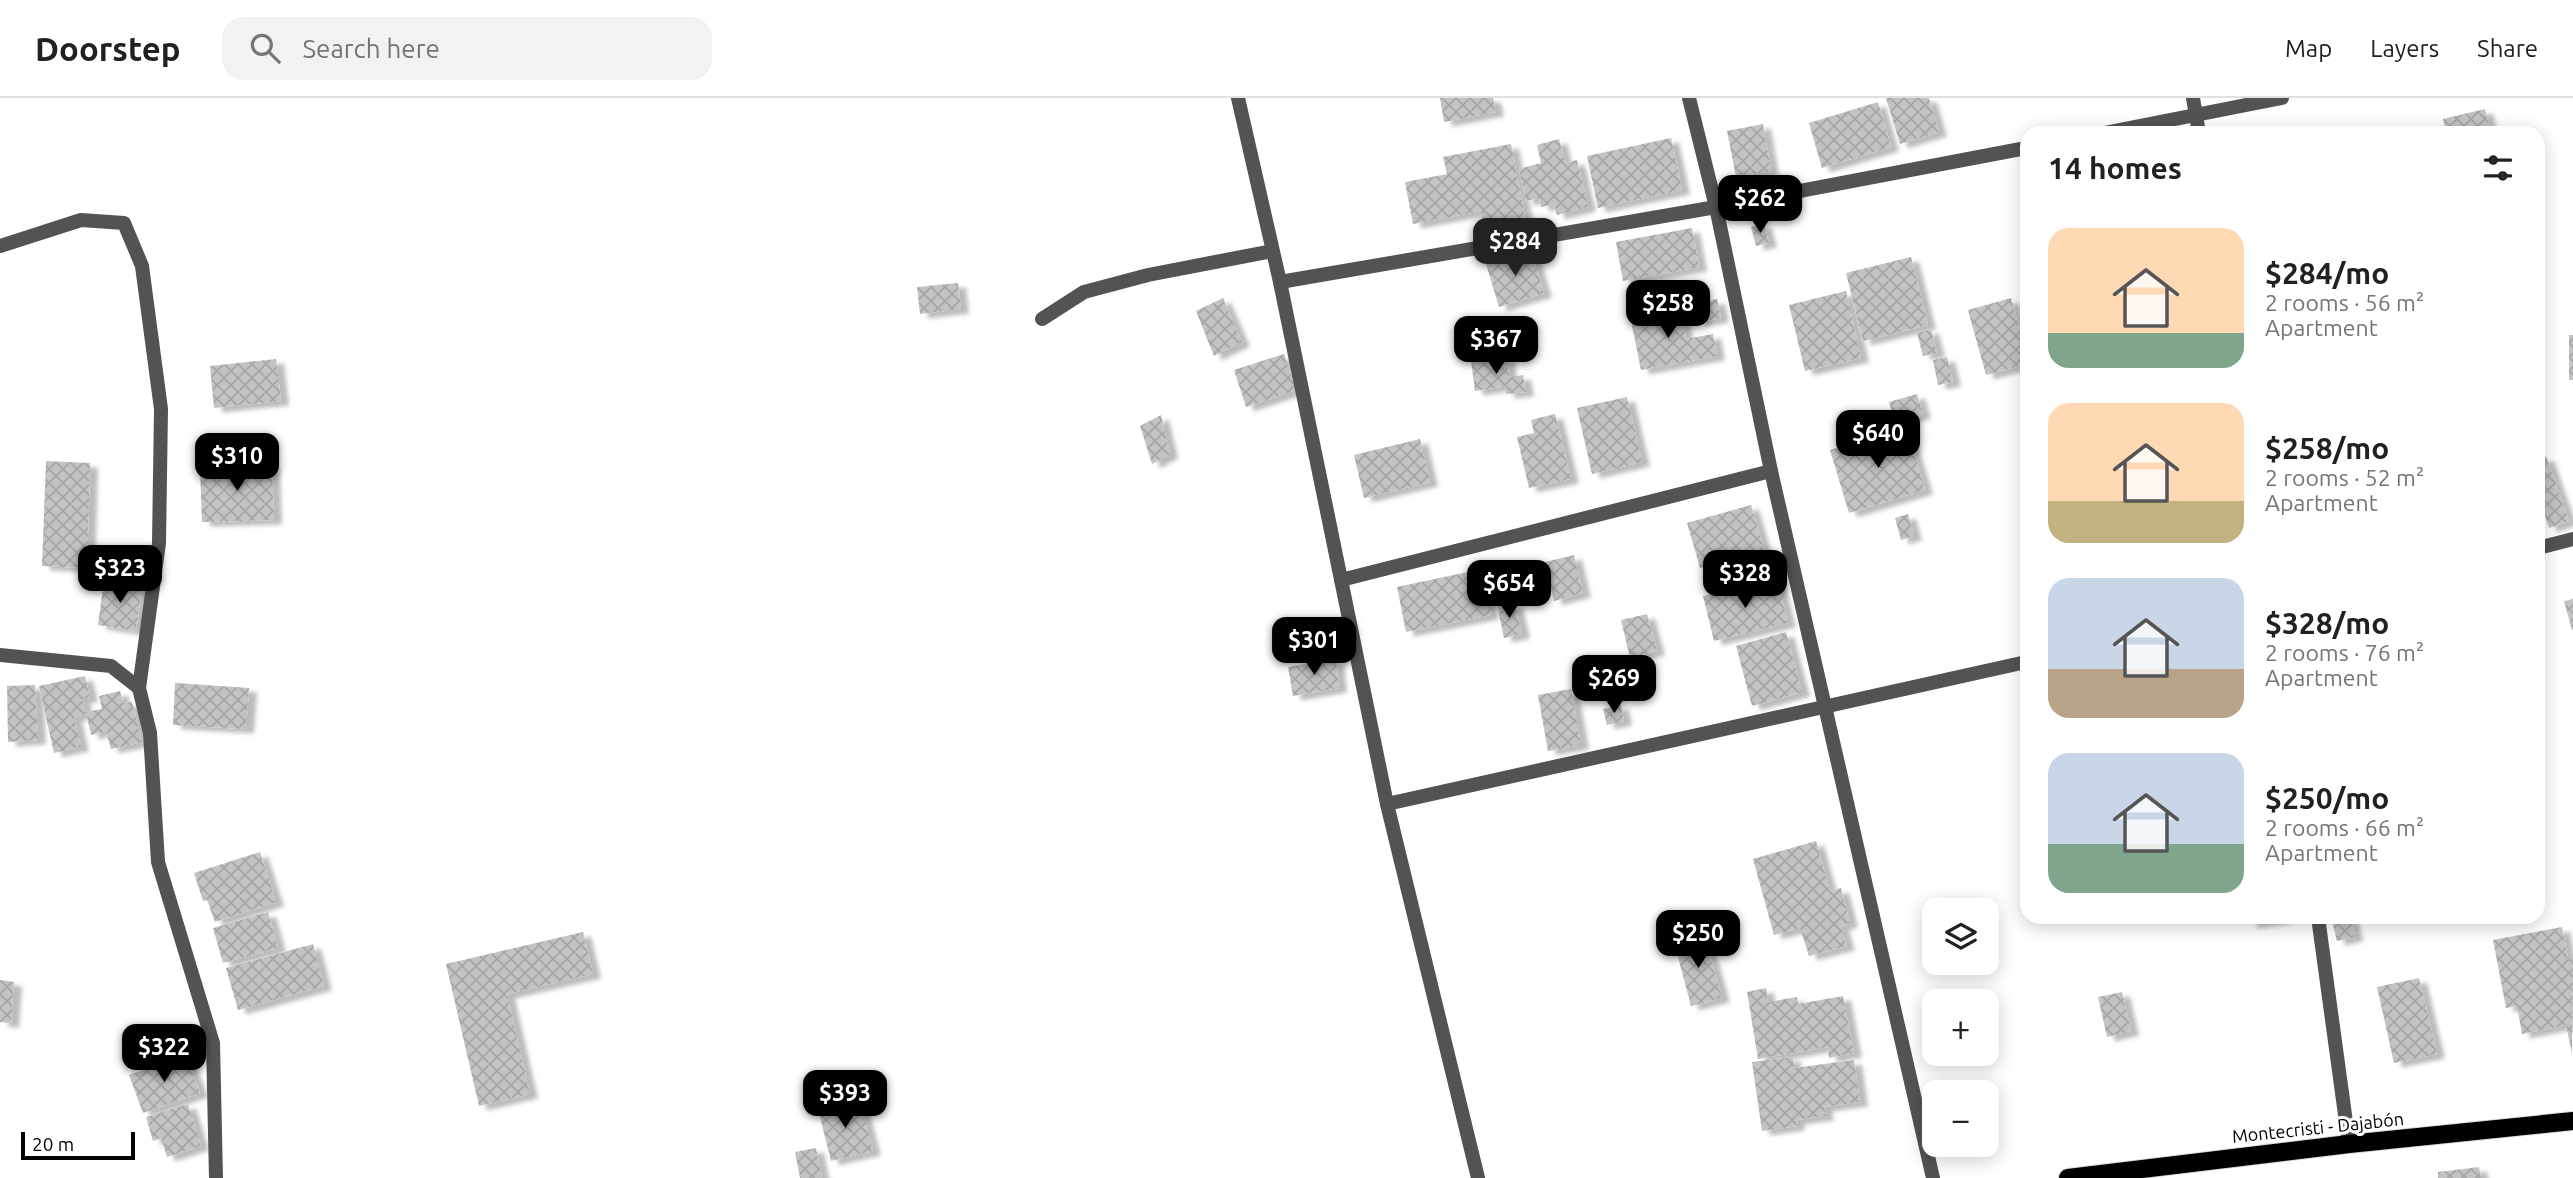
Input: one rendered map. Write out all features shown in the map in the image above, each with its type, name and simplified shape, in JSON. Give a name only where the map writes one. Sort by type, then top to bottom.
[{"type":"main road","name":"Montecristi - Dajabón","points":[[2068,1178],[2349,1144],[2573,1121]]},
{"type":"street","points":[[1238,98],[1280,282],[1387,804],[1478,1178]]},
{"type":"street","points":[[1689,98],[1716,207],[1771,471],[1933,1178]]},
{"type":"street","points":[[2193,98],[2198,126]]},
{"type":"street","points":[[2140,126],[2282,98]]},
{"type":"street","points":[[1280,282],[1716,207],[2020,149]]},
{"type":"street","points":[[0,246],[81,220],[124,223],[142,267],[161,409],[159,543],[139,688],[150,733],[158,862],[213,1043],[216,1178]]},
{"type":"street","points":[[1042,319],[1084,292],[1148,275],[1272,251]]},
{"type":"street","points":[[1341,580],[1771,471]]},
{"type":"street","points":[[2545,546],[2573,540]]},
{"type":"street","points":[[0,655],[111,666],[139,688]]},
{"type":"street","points":[[1387,804],[2020,663]]},
{"type":"street","points":[[2319,924],[2349,1144]]},
{"type":"building","points":[[1440,98],[1493,98],[1496,112],[1444,122]]},
{"type":"building","points":[[1886,98],[1929,98],[1939,132],[1900,144]]},
{"type":"building","points":[[1878,102],[1891,147],[1822,168],[1809,123]]},
{"type":"building","points":[[2485,109],[2489,126],[2444,126],[2443,119]]},
{"type":"building","points":[[1763,124],[1771,171],[1736,177],[1727,131]]},
{"type":"building","points":[[1671,138],[1682,190],[1598,208],[1587,156]]},
{"type":"building","points":[[1559,139],[1565,163],[1577,160],[1588,207],[1557,215],[1554,204],[1541,207],[1539,198],[1526,201],[1519,169],[1541,163],[1537,145]]},
{"type":"building","points":[[1511,144],[1526,222],[1484,230],[1481,211],[1413,224],[1405,182],[1447,174],[1443,157]]},
{"type":"building","points":[[1764,224],[1769,243],[1756,246],[1751,227]]},
{"type":"building","points":[[1692,228],[1699,267],[1623,281],[1616,242]]},
{"type":"building","points":[[1531,250],[1544,293],[1499,307],[1486,264]]},
{"type":"building","points":[[1911,257],[1928,325],[1863,341],[1846,273]]},
{"type":"building","points":[[958,283],[961,309],[920,314],[917,287]]},
{"type":"building","points":[[1846,291],[1861,358],[1805,371],[1789,305]]},
{"type":"building","points":[[1223,298],[1242,342],[1214,356],[1196,311]]},
{"type":"building","points":[[2011,298],[2020,330],[2020,366],[1986,375],[1968,310]]},
{"type":"building","points":[[1717,299],[1721,318],[1697,323],[1693,305]]},
{"type":"building","points":[[1680,307],[1686,339],[1713,334],[1717,356],[1641,370],[1630,316]]},
{"type":"building","points":[[1931,329],[1937,353],[1923,356],[1917,333]]},
{"type":"building","points":[[2569,335],[2573,335],[2573,380],[2569,380]]},
{"type":"building","points":[[1284,354],[1296,390],[1246,407],[1234,370]]},
{"type":"building","points":[[1507,356],[1509,377],[1523,375],[1526,392],[1506,394],[1506,386],[1475,391],[1471,361]]},
{"type":"building","points":[[1947,357],[1953,382],[1938,385],[1933,360]]},
{"type":"building","points":[[276,359],[281,401],[214,408],[210,366]]},
{"type":"building","points":[[1917,394],[1923,414],[1895,422],[1889,402]]},
{"type":"building","points":[[1627,397],[1642,462],[1592,474],[1577,408]]},
{"type":"building","points":[[1555,414],[1571,479],[1529,488],[1517,437],[1534,433],[1531,420]]},
{"type":"building","points":[[1161,415],[1170,454],[1152,464],[1140,426]]},
{"type":"building","points":[[1906,427],[1925,490],[1849,513],[1830,450]]},
{"type":"building","points":[[1420,439],[1430,482],[1364,498],[1354,455]]},
{"type":"building","points":[[2545,456],[2569,521],[2549,528],[2545,516]]},
{"type":"building","points":[[46,461],[90,463],[87,568],[42,566]]},
{"type":"building","points":[[272,464],[274,520],[202,522],[200,467]]},
{"type":"building","points":[[1751,505],[1764,550],[1700,568],[1687,523]]},
{"type":"building","points":[[1908,514],[1914,536],[1901,540],[1895,518]]},
{"type":"building","points":[[1574,555],[1583,593],[1554,601],[1545,562]]},
{"type":"building","points":[[1482,569],[1491,615],[1406,632],[1397,587]]},
{"type":"building","points":[[1777,579],[1788,623],[1714,641],[1703,596]]},
{"type":"building","points":[[104,580],[142,585],[136,631],[98,625]]},
{"type":"building","points":[[2573,599],[2573,630],[2572,630],[2564,601]]},
{"type":"building","points":[[1515,603],[1522,634],[1504,638],[1497,606]]},
{"type":"building","points":[[1647,614],[1657,651],[1630,658],[1621,620]]},
{"type":"building","points":[[1786,632],[1802,692],[1752,706],[1736,646]]},
{"type":"building","points":[[1336,659],[1339,688],[1293,696],[1288,667]]},
{"type":"building","points":[[85,676],[90,698],[82,699],[86,714],[74,717],[81,747],[54,753],[39,686]]},
{"type":"building","points":[[175,683],[249,688],[246,729],[173,725]]},
{"type":"building","points":[[35,685],[38,740],[8,742],[7,686]]},
{"type":"building","points":[[1571,689],[1581,745],[1548,751],[1538,695]]},
{"type":"building","points":[[120,691],[123,703],[132,702],[142,742],[111,749],[106,731],[91,735],[86,712],[102,709],[99,696]]},
{"type":"building","points":[[1621,705],[1624,721],[1607,725],[1603,709]]},
{"type":"building","points":[[1816,841],[1830,891],[1841,888],[1850,923],[1841,926],[1847,946],[1809,956],[1800,928],[1774,935],[1753,859]]},
{"type":"building","points":[[260,852],[276,902],[215,922],[207,900],[203,901],[194,873]]},
{"type":"building","points":[[268,912],[278,948],[223,963],[213,928]]},
{"type":"building","points":[[2333,924],[2352,924],[2355,937],[2337,941]]},
{"type":"building","points":[[2562,927],[2568,959],[2573,959],[2572,1054],[2566,1025],[2522,1034],[2517,1006],[2506,1008],[2493,940]]},
{"type":"building","points":[[583,932],[593,974],[507,994],[530,1094],[479,1106],[446,964]]},
{"type":"building","points":[[1704,934],[1722,998],[1691,1006],[1674,942]]},
{"type":"building","points":[[313,944],[324,986],[238,1010],[226,968]]},
{"type":"building","points":[[2419,978],[2437,1054],[2394,1063],[2377,987]]},
{"type":"building","points":[[0,980],[14,982],[11,1023],[0,1022]]},
{"type":"building","points":[[1766,988],[1768,1002],[1797,997],[1798,1004],[1843,996],[1854,1053],[1829,1058],[1827,1047],[1758,1059],[1747,992]]},
{"type":"building","points":[[2122,992],[2131,1031],[2107,1037],[2098,997]]},
{"type":"building","points":[[186,1055],[200,1093],[143,1113],[129,1075]]},
{"type":"building","points":[[1793,1057],[1794,1068],[1854,1060],[1860,1102],[1824,1107],[1826,1116],[1796,1120],[1797,1126],[1762,1131],[1752,1062]]},
{"type":"building","points":[[859,1099],[873,1151],[831,1161],[818,1109]]},
{"type":"building","points":[[188,1104],[201,1146],[167,1157],[161,1138],[153,1141],[146,1117]]},
{"type":"building","points":[[816,1148],[822,1178],[800,1178],[795,1152]]},
{"type":"building","points":[[2479,1167],[2481,1178],[2438,1178],[2438,1172]]}]
